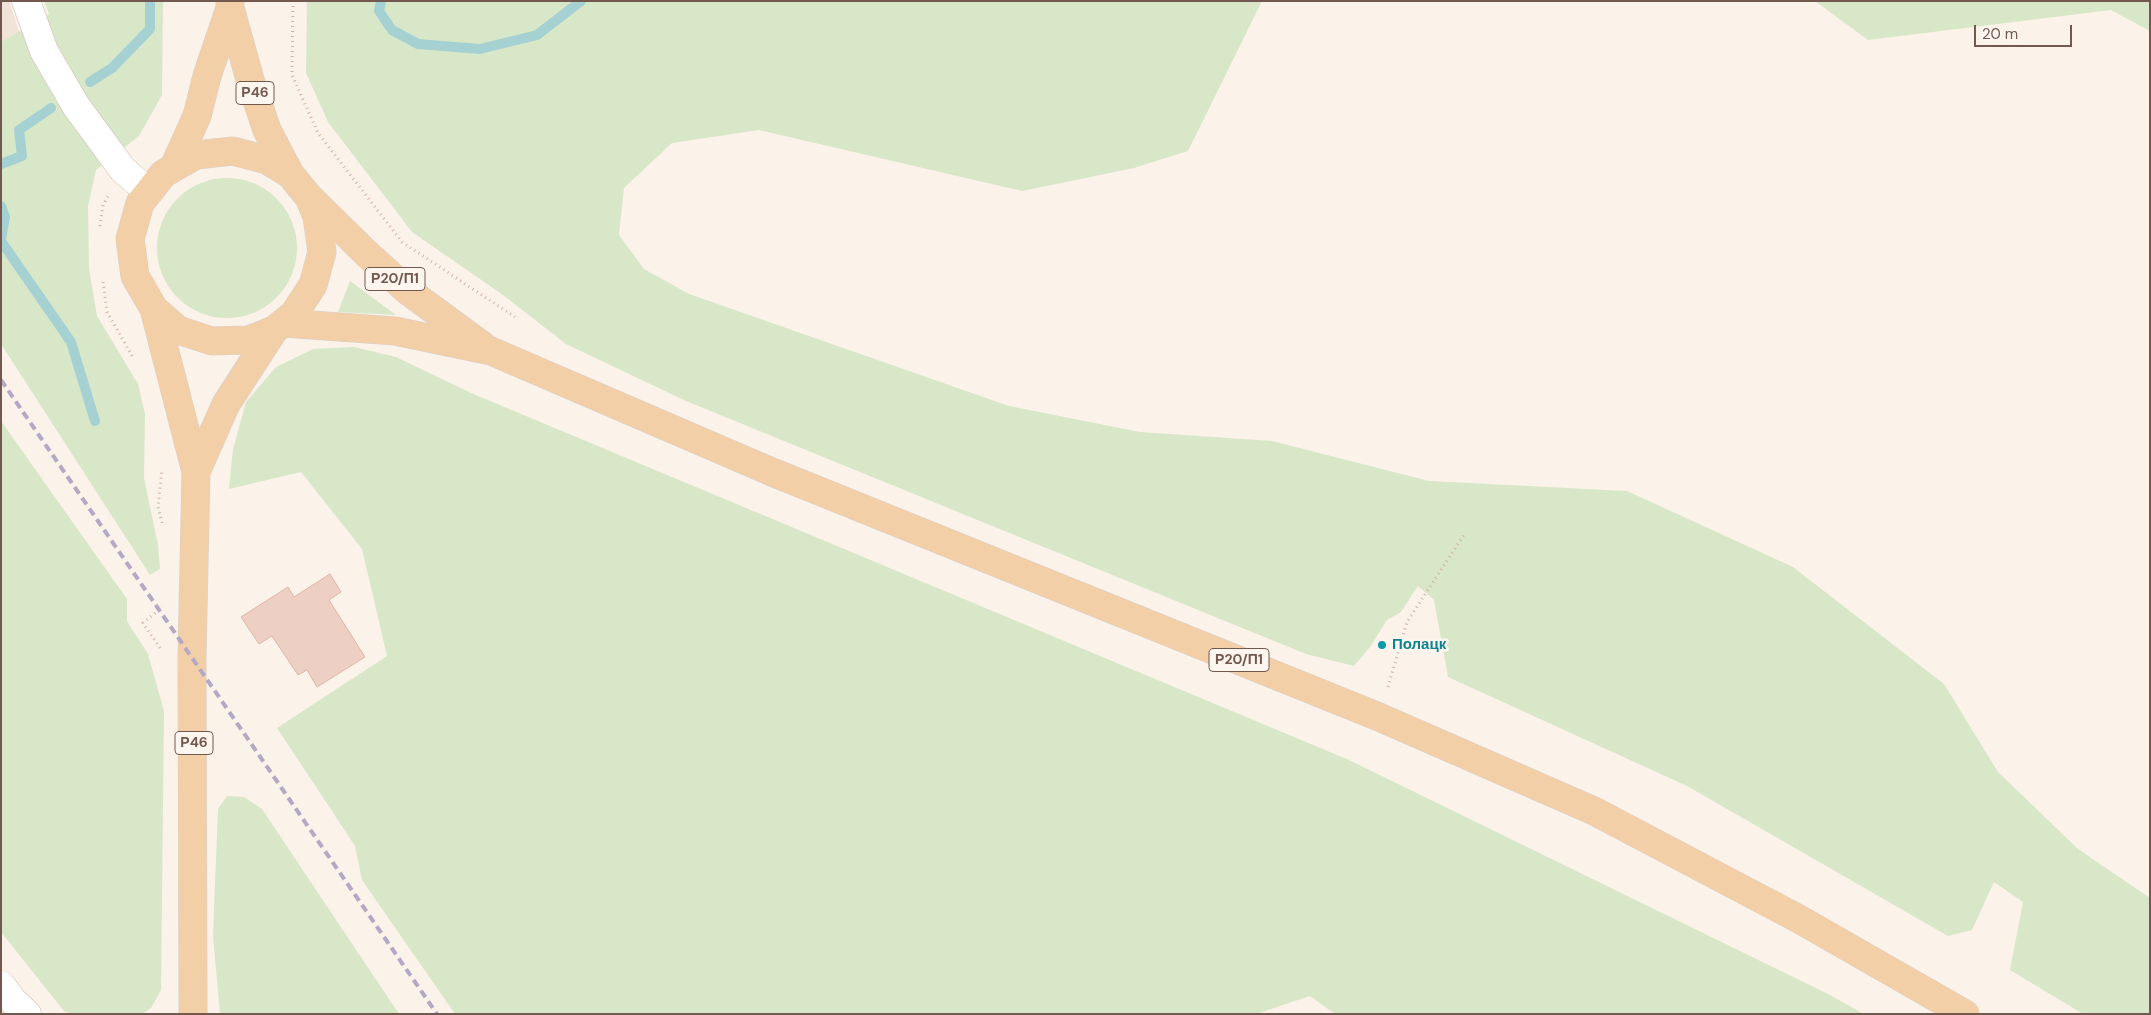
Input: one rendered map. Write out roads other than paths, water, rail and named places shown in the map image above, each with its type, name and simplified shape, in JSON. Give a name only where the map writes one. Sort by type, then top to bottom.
[{"type":"main road","name":"Р46","points":[[174,167],[196,116],[230,4]]},
{"type":"main road","name":"Р46","points":[[196,472],[226,404],[279,327],[294,314],[313,285],[322,252],[317,217],[308,196],[290,174],[267,130],[230,4]]},
{"type":"main road","name":"Р46","points":[[193,1014],[192,655],[196,472],[154,309],[135,276],[130,239],[140,203],[163,174],[196,155],[233,151],[268,160],[290,174]]},
{"type":"main road","name":"Р20/П1","points":[[308,196],[366,253],[408,290],[491,351]]},
{"type":"main road","name":"Р46","points":[[154,309],[178,330],[212,341],[248,340],[279,327]]},
{"type":"main road","name":"Р20/П1","points":[[279,327],[395,331],[491,351],[772,472],[1379,717],[1594,811],[1799,919],[1965,1014]]},
{"type":"lane","points":[[26,1],[44,51],[76,106],[123,170],[149,192]]},
{"type":"lane","points":[[1,985],[14,1002],[27,1014]]},
{"type":"waterway","points":[[90,82],[112,68],[150,29],[150,1]]},
{"type":"waterway","points":[[381,1],[379,11],[392,30],[418,44],[480,49],[537,35],[581,1]]},
{"type":"waterway","points":[[1,164],[22,156],[19,130],[51,108]]},
{"type":"waterway","points":[[1,206],[5,217],[1,239]]},
{"type":"waterway","points":[[1,241],[71,342],[95,421]]},
{"type":"railway","points":[[1,380],[437,1014]]},
{"type":"place","name":"Полацк","points":[[1382,645]]}]
